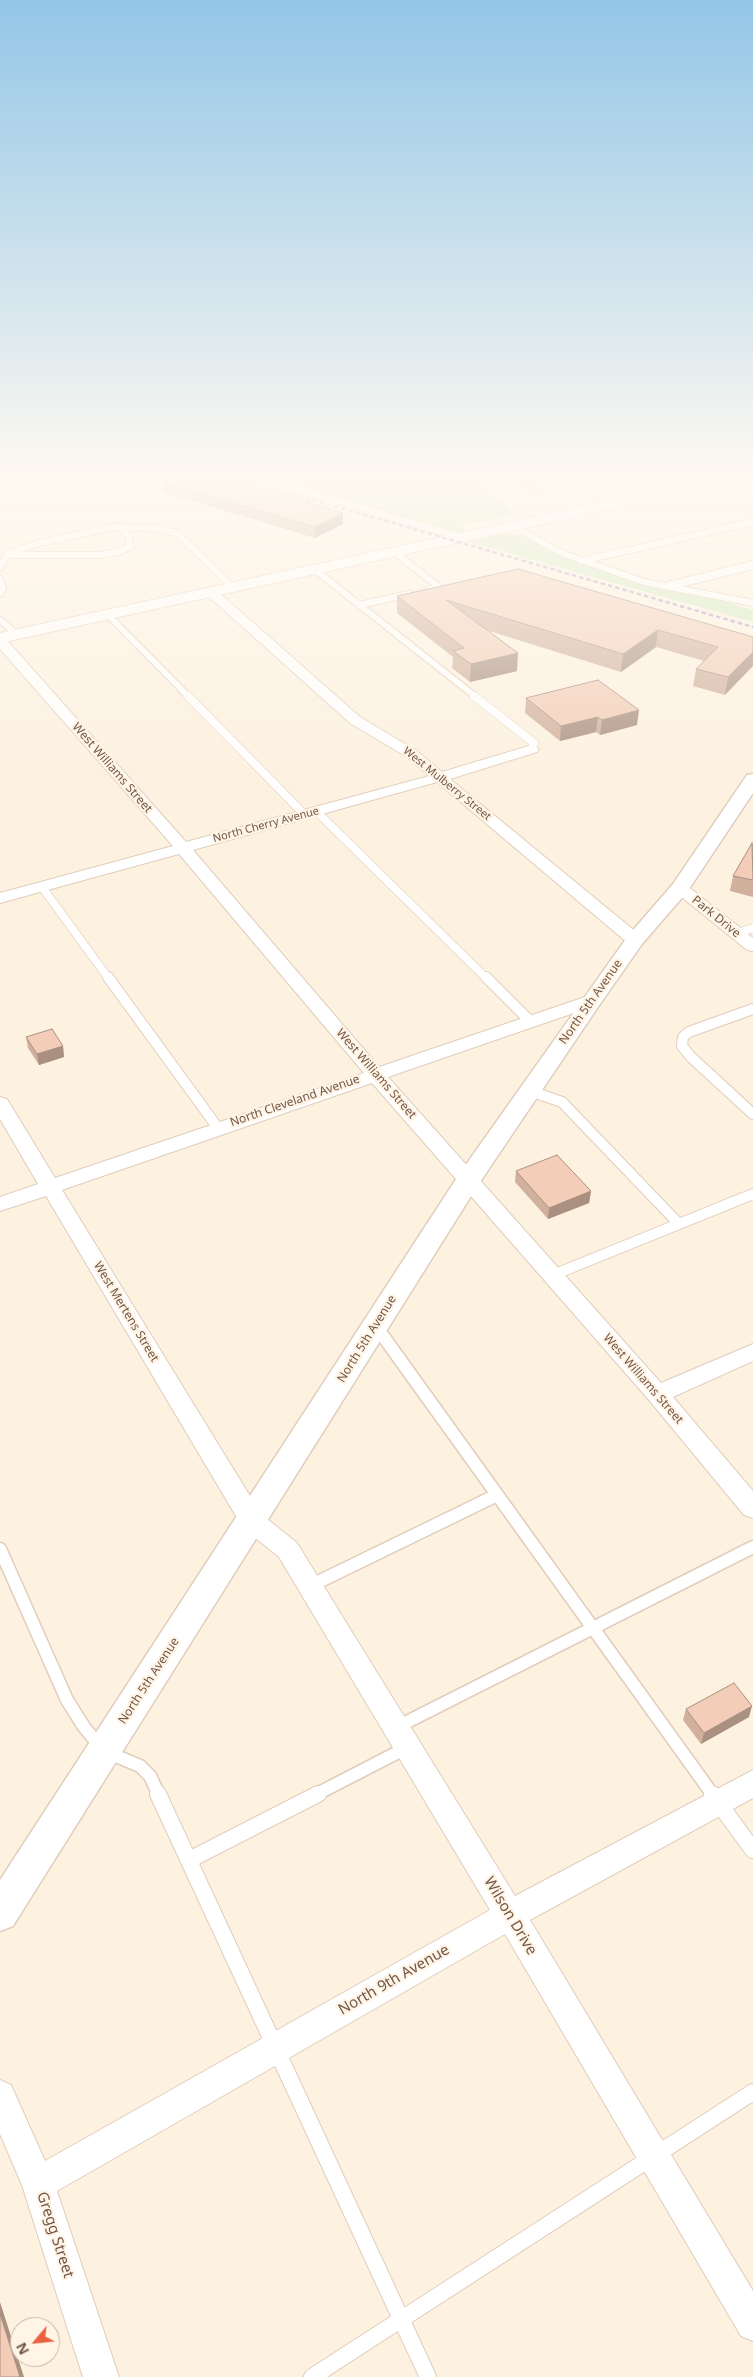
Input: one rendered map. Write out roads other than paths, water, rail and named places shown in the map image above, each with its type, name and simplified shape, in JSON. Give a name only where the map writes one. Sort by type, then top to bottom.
[{"type":"main road","points":[[5,638],[237,586]]},
{"type":"street","name":"West Mulberry Street","points":[[211,592],[356,720],[412,754],[635,940]]},
{"type":"street","name":"West Williams Street","points":[[5,638],[375,1074],[470,1179],[657,1394],[753,1508]]},
{"type":"street","name":"North Cherry Avenue","points":[[0,898],[440,777],[532,749]]},
{"type":"street","name":"North 5th Avenue","points":[[0,1913],[470,1179],[591,1001],[635,940],[680,888],[753,779]]},
{"type":"street","name":"Park Drive","points":[[680,888],[753,946]]},
{"type":"street","name":"North Cleveland Avenue","points":[[0,1204],[591,1001]]},
{"type":"street","name":"West Mertens Street","points":[[0,1103],[252,1521]]},
{"type":"street","points":[[657,1394],[753,1352]]},
{"type":"street","name":"Wilson Drive","points":[[252,1521],[288,1550],[510,1914],[753,2324]]},
{"type":"street","name":"North 9th Avenue","points":[[38,2183],[510,1914],[753,1783]]},
{"type":"street","name":"Gregg Street","points":[[0,2096],[38,2183],[101,2377]]},
{"type":"lane","points":[[336,586],[534,743],[532,749]]},
{"type":"lane","points":[[360,605],[439,587],[438,586]]},
{"type":"lane","points":[[668,586],[753,603]]},
{"type":"lane","points":[[107,614],[310,813],[530,1021]]},
{"type":"lane","points":[[0,620],[5,638]]},
{"type":"lane","points":[[42,887],[218,1128]]},
{"type":"lane","points":[[737,933],[753,928]]},
{"type":"lane","points":[[753,1009],[689,1032],[683,1037],[682,1046],[691,1057],[753,1114]]},
{"type":"lane","points":[[530,1091],[562,1102],[679,1224]]},
{"type":"lane","points":[[553,1275],[753,1194]]},
{"type":"lane","points":[[376,1327],[753,1850]]},
{"type":"lane","points":[[310,1586],[497,1495]]},
{"type":"lane","points":[[189,1860],[593,1628],[753,1547]]},
{"type":"lane","points":[[0,1548],[67,1700],[84,1727],[104,1751],[140,1766],[150,1776],[428,2377]]},
{"type":"lane","points":[[312,2377],[753,2092]]},
{"type":"railway","points":[[611,586],[753,627]]}]
